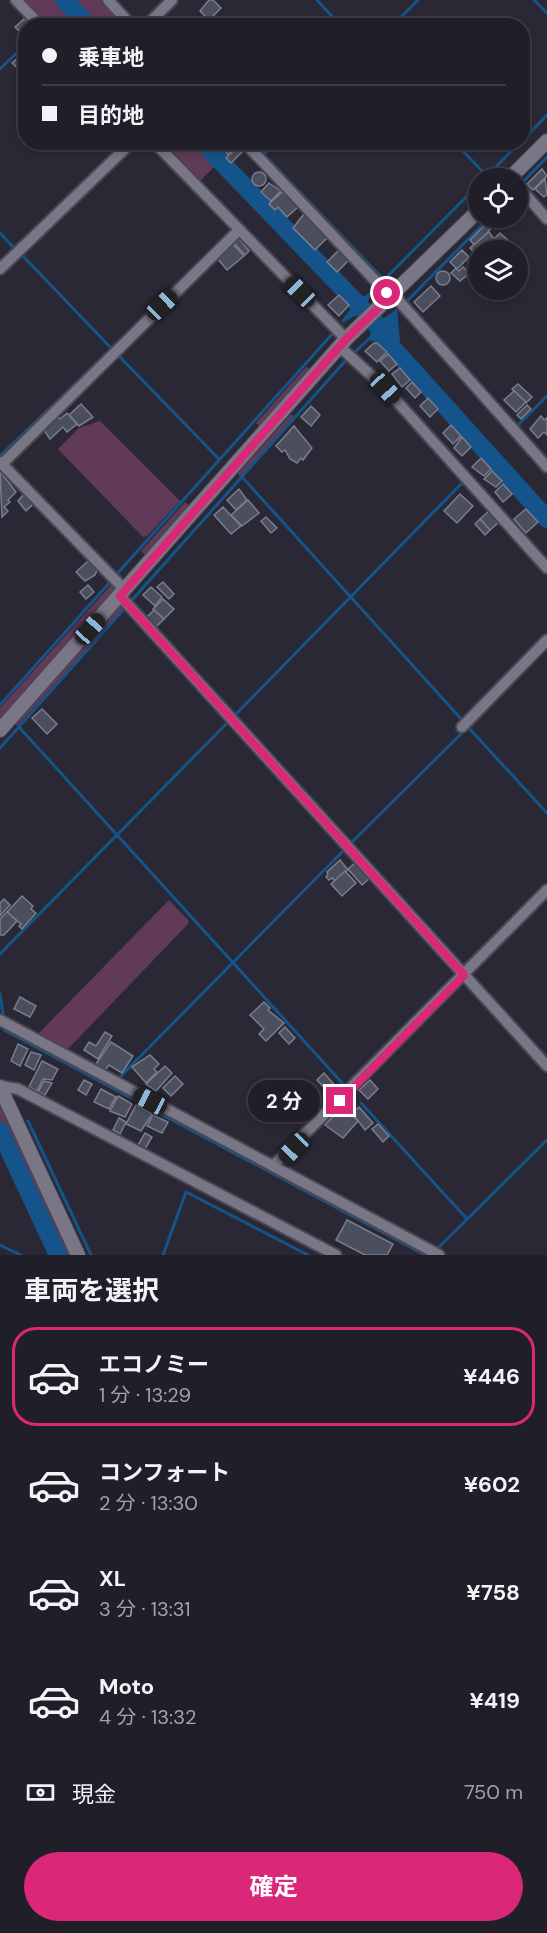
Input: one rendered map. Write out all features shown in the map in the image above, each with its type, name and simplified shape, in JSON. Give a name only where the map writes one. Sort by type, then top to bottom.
[{"type":"street","points":[[16,0],[33,18]]},
{"type":"street","points":[[108,0],[125,18]]},
{"type":"street","points":[[155,18],[172,0]]},
{"type":"street","points":[[521,168],[547,141]]},
{"type":"street","points":[[0,269],[124,150]]},
{"type":"street","points":[[162,150],[385,388],[547,568]]},
{"type":"street","points":[[252,150],[384,289],[399,301],[547,467]]},
{"type":"street","points":[[528,198],[547,219]]},
{"type":"street","points":[[0,730],[343,343],[370,316],[384,289],[468,219]]},
{"type":"street","points":[[238,231],[1,463],[121,592],[547,1066]]},
{"type":"street","points":[[464,725],[547,640]]},
{"type":"street","points":[[276,1168],[547,890]]},
{"type":"street","points":[[2,1022],[440,1255]]},
{"type":"street","points":[[0,1087],[78,1255]]},
{"type":"street","points":[[0,1087],[18,1089],[336,1255]]},
{"type":"shaded area","points":[[22,0],[58,0],[76,18],[39,18]]},
{"type":"shaded area","points":[[72,0],[101,0],[118,18],[89,18]]},
{"type":"shaded area","points":[[165,150],[201,150],[216,165],[197,184]]},
{"type":"shaded area","points":[[306,367],[312,369],[262,429],[256,423]]},
{"type":"shaded area","points":[[291,414],[295,417],[240,478],[238,473]]},
{"type":"shaded area","points":[[100,421],[180,501],[147,536],[143,537],[58,449],[79,428]]},
{"type":"shaded area","points":[[185,502],[191,507],[148,558],[141,551]]},
{"type":"shaded area","points":[[112,584],[118,589],[0,723],[0,708]]},
{"type":"shaded area","points":[[121,604],[125,607],[17,726],[14,722]]},
{"type":"shaded area","points":[[169,900],[189,921],[187,925],[67,1050],[38,1034]]},
{"type":"shaded area","points":[[0,1101],[73,1255],[63,1255],[0,1121]]},
{"type":"water","points":[[370,293],[367,306],[380,321],[397,309],[401,352],[395,357],[380,342],[368,340],[374,326],[358,314],[343,323],[341,321],[359,299]]},
{"type":"building","points":[[209,0],[213,0],[221,8],[211,18],[207,18],[200,11]]},
{"type":"building","points":[[18,58],[18,69],[12,63]]},
{"type":"building","points":[[234,150],[244,150],[231,163],[226,158]]},
{"type":"building","points":[[542,169],[547,176],[533,190],[528,183]]},
{"type":"building","points":[[259,172],[264,174],[266,179],[264,184],[259,186],[254,184],[252,179],[254,174]]},
{"type":"building","points":[[545,179],[547,194],[544,197],[535,189]]},
{"type":"building","points":[[269,183],[281,191],[271,201],[261,192]]},
{"type":"building","points":[[282,192],[299,206],[287,217],[278,207],[275,210],[269,204]]},
{"type":"building","points":[[304,214],[327,238],[315,250],[293,228]]},
{"type":"building","points":[[482,228],[491,228],[480,240],[470,240]]},
{"type":"building","points":[[489,232],[495,240],[480,240]]},
{"type":"building","points":[[500,233],[508,240],[493,240]]},
{"type":"building","points":[[237,236],[249,251],[245,255],[232,241]]},
{"type":"building","points":[[232,243],[244,256],[227,270],[217,258]]},
{"type":"building","points":[[339,250],[349,260],[337,272],[327,262]]},
{"type":"building","points":[[462,250],[468,256],[457,269],[450,262]]},
{"type":"building","points":[[463,267],[468,271],[468,275],[460,281],[451,273],[456,268],[459,271]]},
{"type":"building","points":[[443,271],[448,273],[450,278],[448,283],[443,285],[438,283],[436,278],[438,273]]},
{"type":"building","points":[[431,286],[440,296],[423,312],[414,302]]},
{"type":"building","points":[[339,295],[349,305],[339,316],[328,305]]},
{"type":"building","points":[[374,343],[387,352],[377,362],[365,351]]},
{"type":"building","points":[[388,354],[397,364],[389,371],[380,361]]},
{"type":"building","points":[[400,368],[410,380],[402,387],[392,374]]},
{"type":"building","points":[[412,382],[421,392],[415,398],[406,388]]},
{"type":"building","points":[[518,384],[532,397],[526,403],[512,389]]},
{"type":"building","points":[[514,391],[526,402],[516,412],[504,400]]},
{"type":"building","points":[[428,398],[438,409],[430,417],[420,406]]},
{"type":"building","points":[[81,404],[93,417],[79,426],[69,415]]},
{"type":"building","points":[[527,405],[531,409],[521,419],[517,415]]},
{"type":"building","points":[[311,406],[320,415],[311,426],[301,417]]},
{"type":"building","points":[[67,413],[77,424],[67,432],[63,427],[50,439],[41,426],[56,415],[60,419]]},
{"type":"building","points":[[541,416],[544,420],[547,418],[547,435],[544,432],[538,438],[530,429]]},
{"type":"building","points":[[451,425],[461,436],[453,444],[443,433]]},
{"type":"building","points":[[294,426],[312,448],[303,460],[301,458],[297,463],[290,459],[285,450],[282,452],[276,446]]},
{"type":"building","points":[[462,437],[471,447],[462,456],[454,448]]},
{"type":"building","points":[[481,458],[491,469],[484,476],[472,467]]},
{"type":"building","points":[[0,471],[16,492],[4,507],[8,511],[2,517]]},
{"type":"building","points":[[492,471],[502,481],[496,487],[484,479]]},
{"type":"building","points":[[503,484],[512,494],[503,502],[495,492]]},
{"type":"building","points":[[239,489],[247,500],[236,510],[227,500]]},
{"type":"building","points":[[460,494],[473,506],[457,523],[444,511]]},
{"type":"building","points":[[23,495],[33,504],[26,511],[18,501]]},
{"type":"building","points":[[248,500],[259,513],[242,526],[231,515]]},
{"type":"building","points":[[223,507],[241,526],[231,534],[214,515]]},
{"type":"building","points":[[526,509],[538,522],[526,533],[514,519]]},
{"type":"building","points":[[489,511],[499,522],[490,530],[480,519]]},
{"type":"building","points":[[266,517],[277,528],[271,533],[261,521]]},
{"type":"building","points":[[480,519],[490,530],[485,535],[475,524]]},
{"type":"building","points":[[88,561],[97,570],[95,575],[85,581],[76,572]]},
{"type":"building","points":[[163,582],[174,594],[169,599],[157,587]]},
{"type":"building","points":[[88,585],[94,592],[86,599],[80,592]]},
{"type":"building","points":[[151,587],[162,597],[155,606],[143,595]]},
{"type":"building","points":[[163,599],[174,609],[164,619],[153,609]]},
{"type":"building","points":[[154,610],[164,619],[156,627],[147,617]]},
{"type":"building","points":[[42,709],[57,724],[47,734],[32,718]]},
{"type":"building","points":[[340,860],[348,870],[335,881],[332,878],[329,880],[326,877],[327,872]]},
{"type":"building","points":[[357,861],[371,877],[362,885],[348,869]]},
{"type":"building","points":[[345,871],[356,883],[342,896],[331,884]]},
{"type":"building","points":[[22,896],[33,906],[31,909],[36,913],[22,929],[19,926],[21,924],[7,912]]},
{"type":"building","points":[[4,899],[10,905],[0,916],[0,903]]},
{"type":"building","points":[[7,912],[17,921],[4,935],[0,935],[0,919]]},
{"type":"building","points":[[20,997],[36,1006],[30,1017],[14,1009]]},
{"type":"building","points":[[264,1002],[270,1008],[268,1010],[284,1023],[266,1041],[259,1034],[264,1029],[250,1015]]},
{"type":"building","points":[[285,1027],[295,1038],[289,1044],[279,1033]]},
{"type":"building","points":[[105,1032],[112,1036],[98,1059],[84,1050],[89,1042],[96,1046]]},
{"type":"building","points":[[111,1042],[133,1056],[122,1073],[109,1065],[105,1070],[96,1064]]},
{"type":"building","points":[[18,1044],[28,1049],[20,1066],[11,1061]]},
{"type":"building","points":[[31,1052],[41,1055],[34,1070],[25,1065]]},
{"type":"building","points":[[150,1055],[159,1064],[154,1069],[157,1072],[146,1083],[132,1067]]},
{"type":"building","points":[[42,1061],[58,1069],[52,1080],[43,1079],[37,1091],[29,1087]]},
{"type":"building","points":[[165,1066],[172,1073],[156,1091],[146,1084]]},
{"type":"building","points":[[324,1073],[338,1089],[333,1097],[317,1080]]},
{"type":"building","points":[[175,1076],[183,1084],[171,1096],[163,1088]]},
{"type":"building","points":[[84,1080],[92,1084],[86,1095],[78,1090]]},
{"type":"building","points":[[370,1080],[378,1089],[368,1099],[359,1090]]},
{"type":"building","points":[[44,1081],[52,1083],[45,1095],[38,1092]]},
{"type":"building","points":[[101,1089],[116,1097],[109,1109],[94,1102]]},
{"type":"building","points":[[118,1096],[132,1104],[125,1117],[110,1111]]},
{"type":"building","points":[[136,1105],[152,1114],[141,1131],[126,1124]]},
{"type":"building","points":[[343,1106],[358,1121],[343,1138],[325,1125]]},
{"type":"building","points":[[359,1107],[373,1123],[365,1130],[352,1113]]},
{"type":"building","points":[[153,1115],[168,1122],[162,1133],[147,1126]]},
{"type":"building","points":[[119,1118],[126,1122],[120,1134],[113,1130]]},
{"type":"building","points":[[378,1124],[389,1136],[383,1142],[372,1129]]},
{"type":"building","points":[[145,1133],[152,1137],[145,1149],[138,1145]]},
{"type":"building","points":[[347,1220],[393,1244],[387,1255],[365,1255],[336,1240]]},
{"type":"waterway","points":[[64,0],[81,18]]},
{"type":"waterway","points":[[115,0],[132,18]]},
{"type":"waterway","points":[[317,0],[334,18]]},
{"type":"waterway","points":[[400,18],[418,0]]},
{"type":"waterway","points":[[534,0],[547,13]]},
{"type":"waterway","points":[[0,69],[18,52]]},
{"type":"waterway","points":[[530,133],[547,115]]},
{"type":"waterway","points":[[210,150],[375,322],[382,336],[547,519]]},
{"type":"waterway","points":[[260,150],[384,280]]},
{"type":"waterway","points":[[263,155],[268,150]]},
{"type":"waterway","points":[[462,150],[479,168]]},
{"type":"waterway","points":[[495,168],[512,150]]},
{"type":"waterway","points":[[528,177],[547,157]]},
{"type":"waterway","points":[[370,294],[468,195]]},
{"type":"waterway","points":[[406,302],[479,228]]},
{"type":"waterway","points":[[0,233],[15,249]]},
{"type":"waterway","points":[[21,254],[112,349]]},
{"type":"waterway","points":[[115,576],[334,332]]},
{"type":"waterway","points":[[356,351],[370,338]]},
{"type":"waterway","points":[[117,354],[219,459]]},
{"type":"waterway","points":[[0,456],[103,357]]},
{"type":"waterway","points":[[0,748],[347,359]]},
{"type":"waterway","points":[[518,425],[547,396]]},
{"type":"waterway","points":[[243,478],[463,721]]},
{"type":"waterway","points":[[234,716],[461,484]]},
{"type":"waterway","points":[[0,705],[111,581]]},
{"type":"waterway","points":[[0,954],[229,721]]},
{"type":"waterway","points":[[467,726],[547,813]]},
{"type":"waterway","points":[[19,727],[344,1085]]},
{"type":"waterway","points":[[350,844],[464,731]]},
{"type":"waterway","points":[[118,1079],[345,849]]},
{"type":"waterway","points":[[0,994],[4,1020]]},
{"type":"waterway","points":[[4,1026],[4,1030],[425,1255]]},
{"type":"waterway","points":[[361,1103],[467,1219]]},
{"type":"waterway","points":[[28,1121],[91,1255]]},
{"type":"waterway","points":[[0,1131],[58,1255]]},
{"type":"waterway","points":[[280,1168],[313,1133]]},
{"type":"waterway","points":[[437,1249],[547,1140]]},
{"type":"waterway","points":[[163,1255],[186,1192],[308,1255]]},
{"type":"waterway","points":[[0,1245],[21,1255]]},
{"type":"route","points":[[340,1101],[464,975],[120,596],[346,339],[391,296],[387,293]]}]
